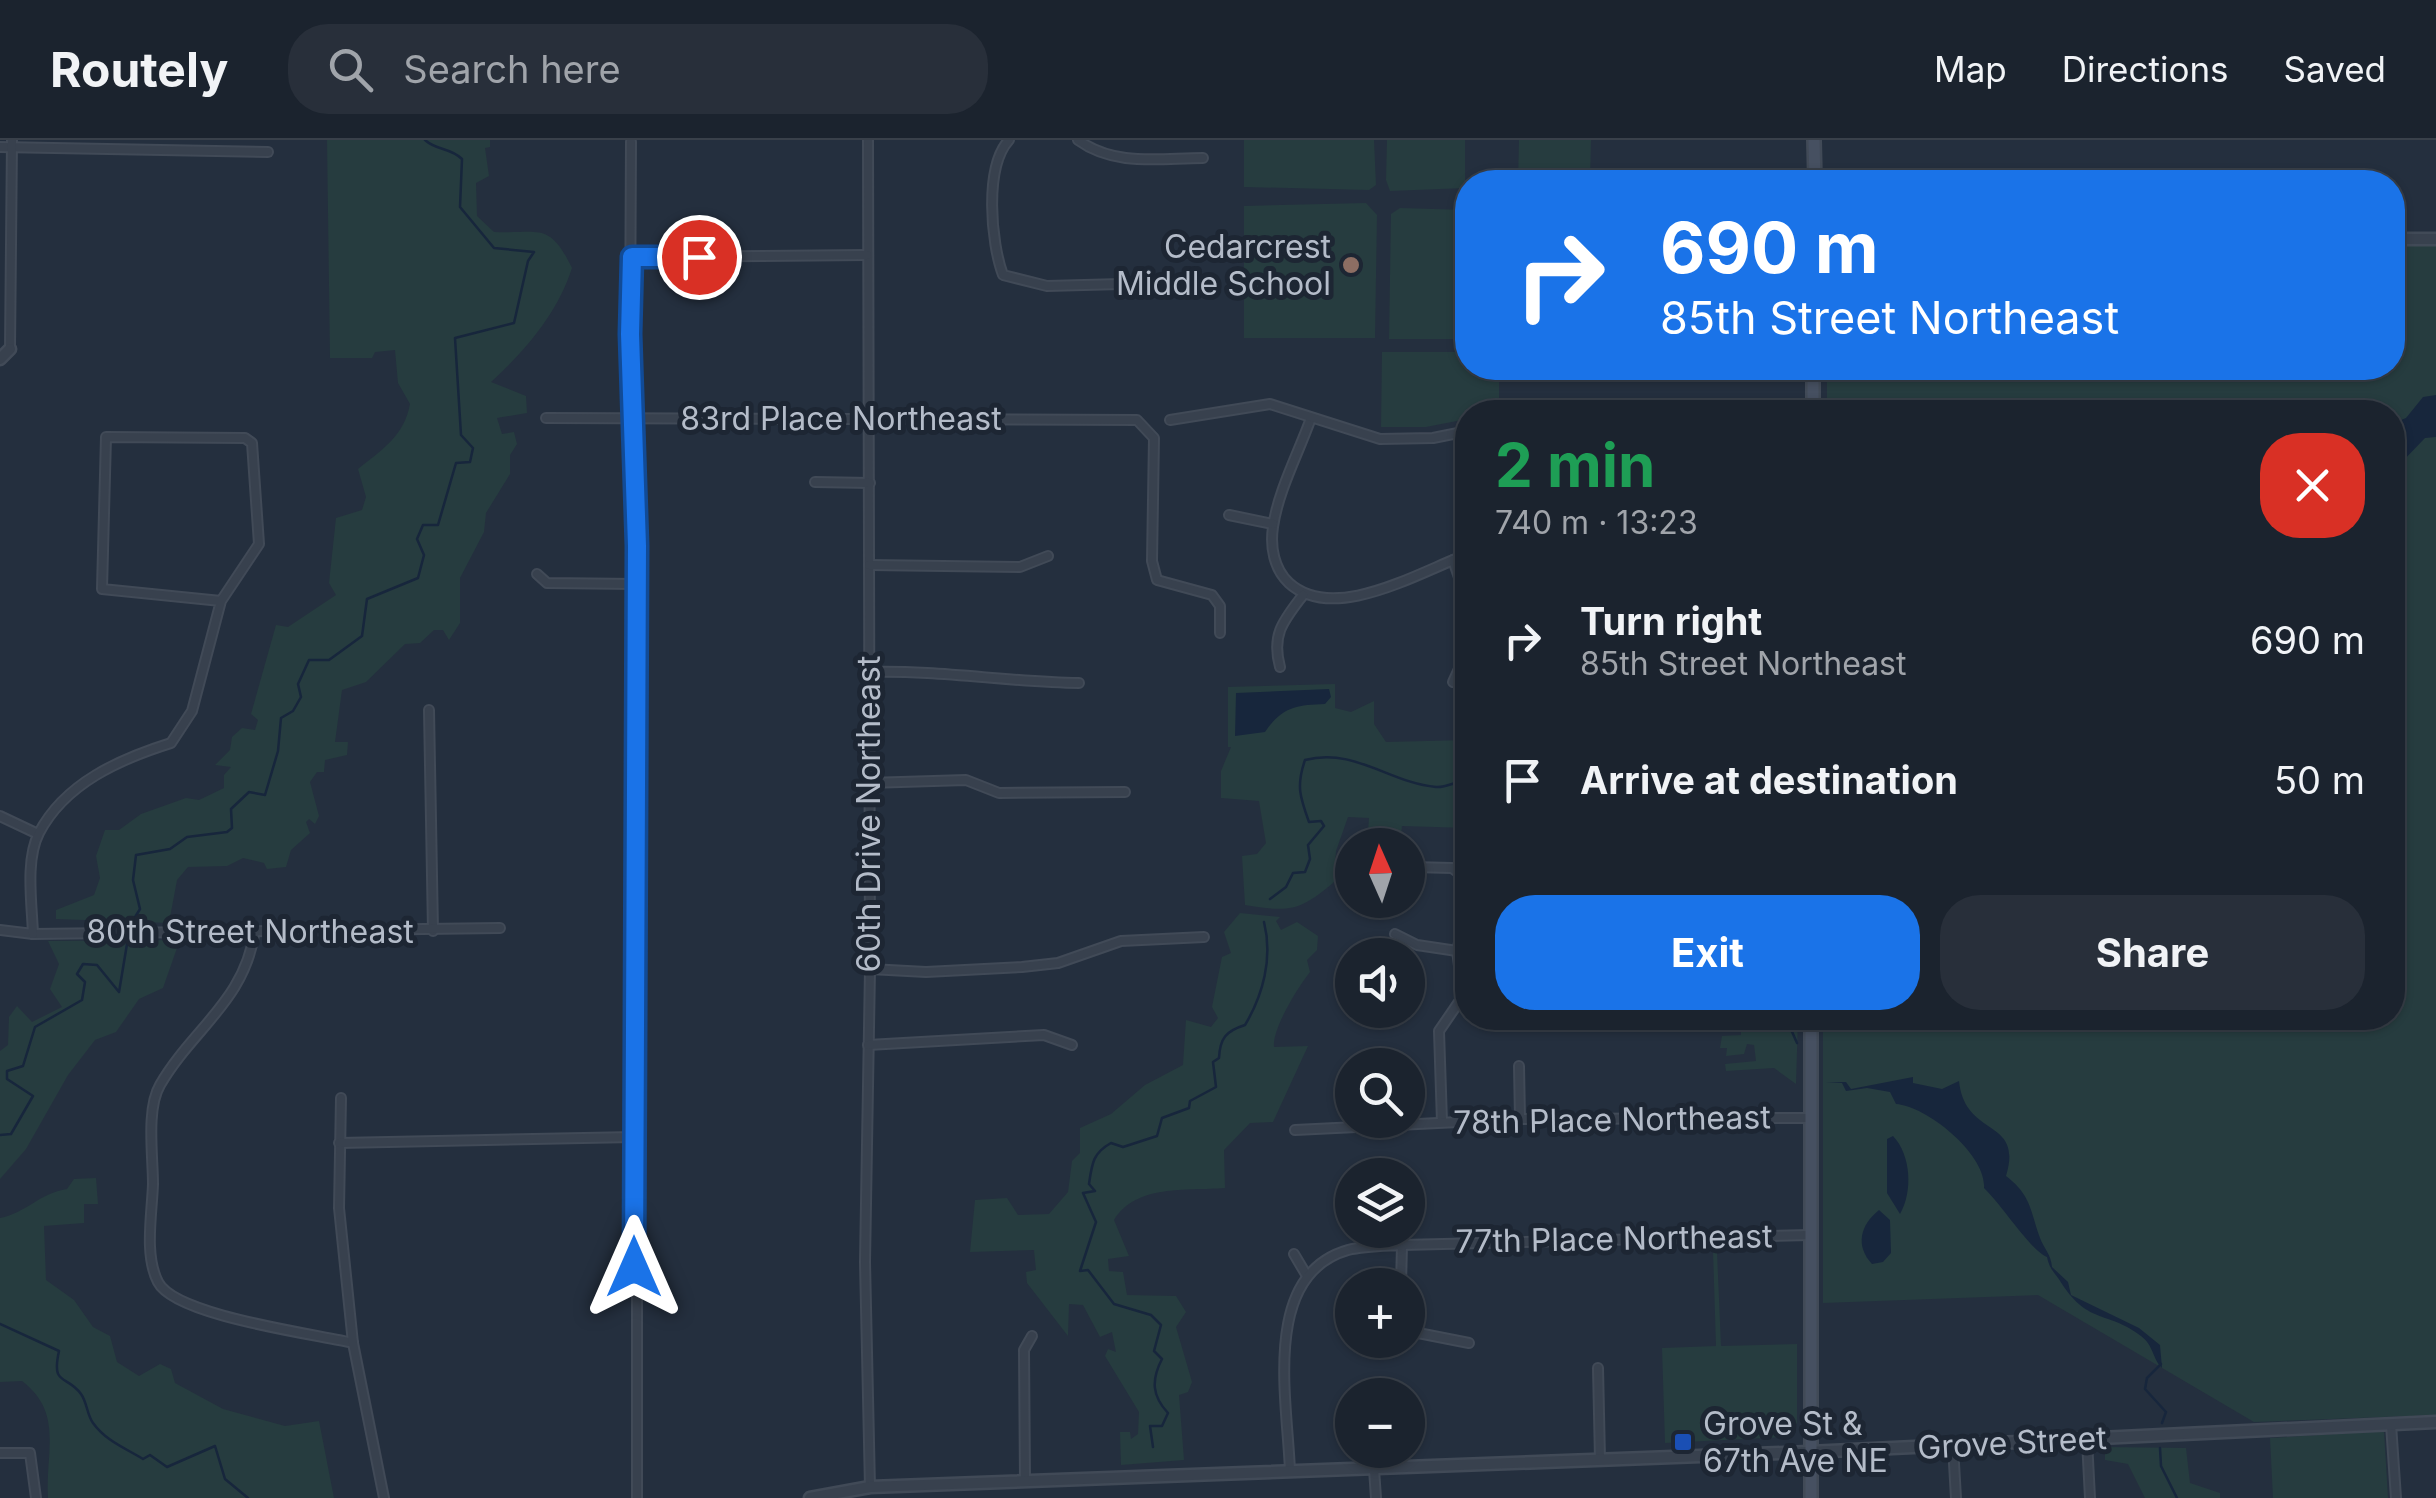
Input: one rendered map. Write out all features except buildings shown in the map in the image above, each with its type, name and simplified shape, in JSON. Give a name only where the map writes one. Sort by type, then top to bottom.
[{"type":"main road","points":[[1814,140],[1815,170]]},
{"type":"main road","points":[[1811,1030],[1812,1498]]},
{"type":"street","name":"60th Drive Northeast","points":[[868,140],[870,969],[865,1262],[870,1488]]},
{"type":"street","points":[[1009,140],[998,157],[994,200],[993,249],[1003,275],[1047,286],[1158,283]]},
{"type":"street","points":[[1078,140],[1096,152],[1121,159],[1203,158]]},
{"type":"street","points":[[632,142],[637,1498]]},
{"type":"street","points":[[0,146],[12,143],[268,152]]},
{"type":"street","points":[[0,359],[10,349],[12,143]]},
{"type":"street","points":[[2405,239],[2436,238]]},
{"type":"street","points":[[632,257],[867,255]]},
{"type":"street","points":[[0,282],[13,282]]},
{"type":"street","points":[[1170,420],[1270,404],[1380,438],[1432,438],[1455,434]]},
{"type":"street","name":"83rd Place Northeast","points":[[546,418],[1137,420],[1154,438],[1152,560],[1157,580],[1212,595],[1220,606],[1220,633]]},
{"type":"street","points":[[1311,418],[1273,524],[1272,548],[1277,566],[1303,595],[1343,600],[1453,560],[1455,566]]},
{"type":"street","points":[[33,934],[32,877],[38,834],[78,785],[135,754],[170,744],[192,711],[221,601],[259,544],[257,470],[252,443],[246,438],[106,437],[102,590],[221,601]]},
{"type":"street","points":[[815,482],[870,483]]},
{"type":"street","points":[[1228,514],[1273,524]]},
{"type":"street","points":[[869,565],[1020,567],[1048,556]]},
{"type":"street","points":[[537,574],[548,583],[636,584]]},
{"type":"street","points":[[1280,667],[1274,646],[1280,625],[1303,595]]},
{"type":"street","points":[[868,672],[928,671],[1011,682],[1080,682]]},
{"type":"street","points":[[1453,682],[1455,678]]},
{"type":"street","points":[[429,710],[433,931]]},
{"type":"street","points":[[868,783],[966,780],[999,794],[1126,792]]},
{"type":"street","points":[[0,816],[38,834]]},
{"type":"street","points":[[1425,867],[1455,870]]},
{"type":"street","name":"80th Street Northeast","points":[[0,930],[33,934],[500,928]]},
{"type":"street","points":[[255,930],[250,964],[238,986],[158,1088],[152,1262],[162,1289],[180,1300],[226,1317],[353,1343]]},
{"type":"street","points":[[1395,934],[1417,945],[1455,952]]},
{"type":"street","points":[[870,969],[926,972],[1022,967],[1058,963],[1121,941],[1204,937]]},
{"type":"street","points":[[1442,1122],[1439,1031],[1455,1009]]},
{"type":"street","points":[[868,1046],[1044,1035],[1072,1045]]},
{"type":"street","points":[[1519,1066],[1520,1120]]},
{"type":"street","points":[[341,1098],[338,1208],[353,1343],[384,1498]]},
{"type":"street","name":"78th Place Northeast","points":[[1294,1130],[1520,1120],[1810,1118]]},
{"type":"street","points":[[340,1143],[634,1137]]},
{"type":"street","name":"77th Place Northeast","points":[[1425,1244],[1810,1235]]},
{"type":"street","name":"77th Place Northeast","points":[[1307,1276],[1349,1250],[1370,1248]]},
{"type":"street","points":[[1290,1472],[1286,1323],[1290,1302],[1307,1276],[1294,1254]]},
{"type":"street","points":[[1425,1335],[1469,1343]]},
{"type":"street","points":[[1025,1482],[1024,1350],[1032,1336]]},
{"type":"street","points":[[1598,1368],[1600,1459]]},
{"type":"street","name":"Grove Street","points":[[810,1498],[870,1488],[1953,1446],[2436,1422]]},
{"type":"street","points":[[2391,1424],[2396,1498]]},
{"type":"street","points":[[2087,1440],[2090,1498]]},
{"type":"street","points":[[1953,1446],[1956,1498]]},
{"type":"street","points":[[0,1454],[30,1453],[36,1498]]},
{"type":"street","points":[[1374,1469],[1376,1498]]},
{"type":"green space","points":[[327,140],[490,140],[490,147],[485,148],[489,176],[476,183],[477,216],[494,232],[549,236],[572,268],[540,329],[491,382],[526,396],[527,413],[497,418],[502,434],[514,432],[517,444],[510,455],[510,474],[486,513],[484,532],[460,578],[460,623],[449,640],[443,630],[434,630],[420,643],[405,644],[366,682],[342,690],[335,742],[348,742],[347,755],[325,760],[324,772],[317,772],[310,782],[319,816],[315,824],[309,819],[306,822],[310,833],[291,850],[286,867],[267,869],[264,863],[243,858],[227,866],[188,867],[177,880],[169,923],[56,919],[56,910],[94,895],[100,878],[96,856],[105,830],[119,830],[141,814],[186,798],[199,800],[224,788],[224,775],[231,767],[215,765],[230,750],[232,737],[242,728],[255,730],[258,720],[251,714],[276,625],[288,627],[336,595],[329,583],[336,518],[362,510],[366,497],[358,469],[391,441],[407,415],[410,404],[398,383],[395,350],[375,352],[372,358],[330,358]]},
{"type":"green space","points":[[1244,140],[1374,140],[1376,185],[1369,190],[1244,187]]},
{"type":"green space","points":[[1387,140],[1465,140],[1465,170],[1455,170],[1455,188],[1390,191],[1386,180]]},
{"type":"green space","points":[[1519,140],[1591,140],[1590,170],[1518,170]]},
{"type":"green space","points":[[1366,203],[1377,215],[1375,338],[1244,338],[1244,206]]},
{"type":"green space","points":[[1400,208],[1455,210],[1455,339],[1389,339],[1391,214]]},
{"type":"green space","points":[[2436,240],[2436,1415],[2254,1422],[2038,1295],[1823,1303],[1823,1030],[2405,1030],[2405,400],[1827,400],[1827,380],[2405,380],[2405,241]]},
{"type":"green space","points":[[1382,352],[1455,352],[1455,380],[1499,380],[1499,400],[1455,400],[1455,421],[1426,427],[1381,427]]},
{"type":"green space","points":[[1335,684],[1335,708],[1351,712],[1374,701],[1374,724],[1386,742],[1455,740],[1455,828],[1368,828],[1369,818],[1348,817],[1344,828],[1335,828],[1334,882],[1312,899],[1293,907],[1245,905],[1242,856],[1257,854],[1266,843],[1259,801],[1221,798],[1221,771],[1228,747],[1228,687]]},
{"type":"green space","points":[[1240,913],[1280,917],[1276,921],[1281,930],[1297,922],[1318,936],[1317,950],[1307,960],[1310,972],[1281,1019],[1274,1039],[1274,1047],[1308,1046],[1273,1122],[1250,1123],[1224,1150],[1225,1188],[1149,1195],[1123,1208],[1114,1220],[1129,1256],[1108,1259],[1109,1271],[1123,1272],[1127,1295],[1176,1296],[1186,1312],[1176,1327],[1192,1382],[1188,1392],[1179,1395],[1184,1460],[1121,1465],[1120,1432],[1130,1432],[1131,1439],[1138,1434],[1139,1412],[1105,1356],[1108,1349],[1116,1352],[1112,1332],[1100,1337],[1083,1305],[1069,1304],[1068,1336],[1027,1283],[1026,1272],[1036,1270],[1034,1250],[970,1252],[975,1200],[1007,1198],[1018,1215],[1049,1214],[1068,1192],[1072,1161],[1080,1153],[1080,1128],[1111,1114],[1145,1085],[1183,1065],[1186,1020],[1211,1027],[1218,1018],[1212,1007],[1222,957],[1231,953],[1224,932]]},
{"type":"green space","points":[[175,940],[177,948],[163,988],[139,999],[116,1032],[95,1040],[68,1075],[26,1149],[0,1179],[0,1051],[8,1045],[9,1017],[17,1006],[32,1022],[62,1007],[50,989],[59,964],[48,941]]},
{"type":"green space","points":[[1741,1030],[1798,1030],[1796,1084],[1774,1068],[1726,1071],[1725,1064],[1756,1061],[1754,1045],[1747,1044],[1744,1054],[1726,1056],[1727,1048],[1720,1048],[1722,1036],[1741,1035]]},
{"type":"green space","points":[[96,1178],[98,1204],[84,1204],[84,1223],[44,1226],[46,1280],[74,1300],[93,1327],[110,1336],[117,1362],[139,1376],[160,1364],[171,1369],[175,1383],[223,1409],[285,1426],[319,1421],[334,1498],[48,1498],[50,1434],[43,1406],[22,1381],[0,1382],[0,1218],[67,1189],[74,1179]]},
{"type":"green space","points":[[1713,1251],[1717,1251],[1721,1346],[1797,1344],[1797,1423],[1785,1437],[1665,1443],[1662,1348],[1716,1346]]},
{"type":"green space","points":[[2384,1431],[2388,1498],[2273,1498],[2270,1438]]},
{"type":"green space","points":[[2105,1447],[2186,1448],[2190,1483],[2220,1493],[2220,1498],[2145,1498],[2128,1464],[2105,1460]]},
{"type":"water","points":[[2436,395],[2436,437],[2425,438],[2405,459],[2405,418],[2423,397]]},
{"type":"water","points":[[1329,689],[1331,697],[1325,704],[1290,709],[1265,732],[1235,736],[1236,693]]},
{"type":"water","points":[[1913,1077],[1913,1083],[1942,1089],[1959,1081],[1971,1112],[2007,1144],[2006,1176],[2026,1197],[2052,1267],[2068,1282],[2071,1295],[2139,1328],[2160,1345],[2162,1368],[2141,1336],[2090,1312],[2072,1297],[2051,1269],[2047,1257],[1984,1188],[1976,1161],[1953,1134],[1923,1113],[1896,1104],[1890,1092],[1867,1088],[1846,1091],[1842,1083],[1826,1082],[1846,1082],[1851,1089]]},
{"type":"water","points":[[1893,1136],[1904,1153],[1908,1174],[1907,1195],[1900,1214],[1887,1193],[1887,1139]]},
{"type":"water","points":[[1879,1210],[1890,1220],[1891,1253],[1883,1262],[1872,1264],[1863,1250],[1862,1236]]},
{"type":"waterway","points":[[132,922],[140,909],[133,880],[136,855],[170,849],[187,837],[227,832],[232,828],[231,809],[249,792],[265,795],[278,751],[281,718],[293,711],[301,697],[298,684],[309,660],[329,660],[362,636],[367,599],[418,578],[424,555],[417,539],[423,525],[438,525],[456,463],[470,462],[473,448],[461,435],[455,338],[514,323],[528,261],[534,252],[494,248],[460,207],[462,159],[425,140]]},
{"type":"waterway","points":[[1270,899],[1286,887],[1293,873],[1305,872],[1310,859],[1308,845],[1324,826],[1321,821],[1309,822],[1303,805],[1300,784],[1305,760],[1340,758],[1419,784],[1436,787],[1455,783]]},
{"type":"waterway","points":[[1153,1447],[1150,1426],[1162,1426],[1168,1413],[1155,1387],[1162,1359],[1154,1351],[1161,1325],[1151,1315],[1114,1304],[1088,1270],[1080,1271],[1096,1222],[1083,1193],[1095,1191],[1089,1184],[1091,1170],[1094,1159],[1105,1147],[1111,1143],[1123,1147],[1157,1136],[1162,1118],[1189,1108],[1190,1101],[1216,1087],[1213,1062],[1219,1058],[1223,1040],[1245,1025],[1261,989],[1267,962],[1264,922]]},
{"type":"waterway","points":[[0,1135],[11,1134],[33,1096],[7,1079],[7,1071],[23,1066],[35,1027],[82,1000],[85,982],[77,974],[83,964],[97,965],[119,992],[127,944]]},
{"type":"waterway","points":[[1791,1030],[1797,1043]]},
{"type":"waterway","points":[[0,1324],[59,1351],[59,1375],[81,1394],[93,1423],[110,1439],[143,1459],[150,1455],[167,1467],[215,1446],[225,1479],[248,1498]]},
{"type":"waterway","points":[[2161,1364],[2147,1378],[2145,1389],[2166,1412],[2162,1423]]},
{"type":"waterway","points":[[2160,1448],[2161,1466],[2177,1498]]},
{"type":"place","name":"Cedarcrest Middle School","points":[[1351,265]]},
{"type":"place","name":"Grove St & 67th Ave NE","points":[[1683,1442]]},
{"type":"route","points":[[634,1267],[637,546],[633,514],[636,418],[630,334],[632,257],[699,257]]}]
